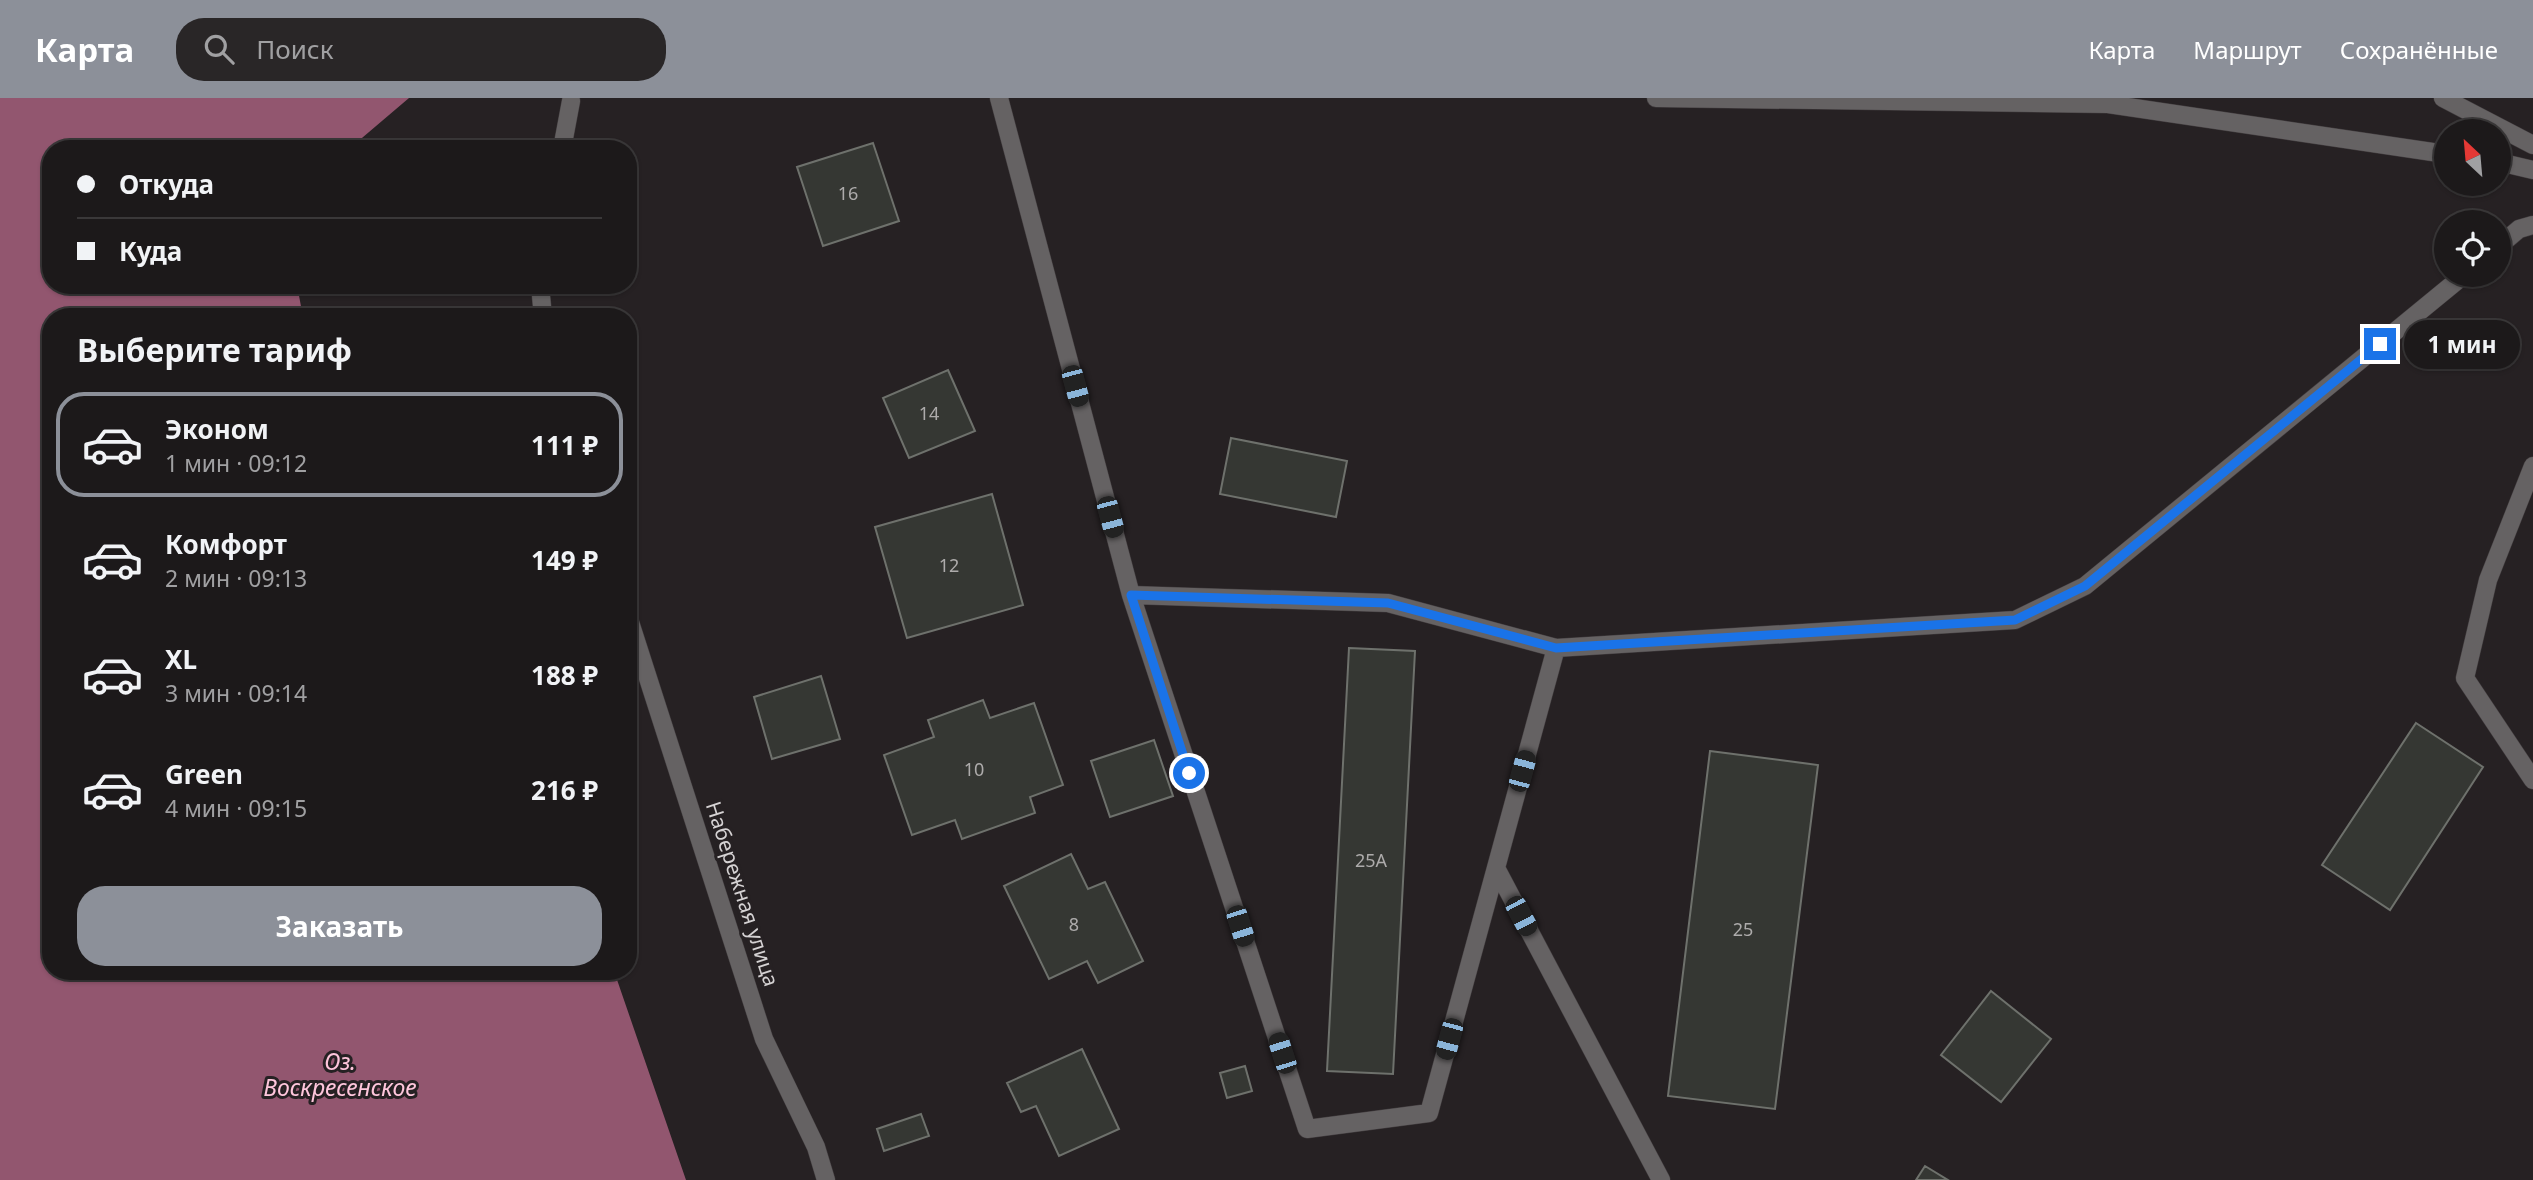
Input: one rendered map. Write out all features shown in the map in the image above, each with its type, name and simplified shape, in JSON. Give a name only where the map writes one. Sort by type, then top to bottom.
[{"type":"street","points":[[999,98],[1131,595],[1307,1129],[1429,1113],[1556,648]]},
{"type":"street","points":[[1656,98],[2108,104],[2434,152]]},
{"type":"street","points":[[2443,98],[2533,145]]},
{"type":"street","points":[[564,140],[571,101]]},
{"type":"street","points":[[2511,165],[2533,170]]},
{"type":"street","points":[[2511,236],[2519,229],[2533,225]]},
{"type":"street","points":[[1131,595],[1388,603],[1556,648],[2015,620],[2085,586],[2449,287]]},
{"type":"street","points":[[2533,466],[2488,580],[2465,678],[2533,780]]},
{"type":"street","name":"Набережная улица","points":[[637,644],[764,1039],[816,1147],[826,1180]]},
{"type":"street","points":[[1496,868],[1661,1180]]},
{"type":"water","name":"Оз. Воскресенское","points":[[0,98],[409,98],[360,140],[42,140],[42,294],[299,294],[301,308],[42,308],[42,980],[617,980],[686,1180],[0,1180]]},
{"type":"building","points":[[873,143],[899,221],[823,246],[797,167]]},
{"type":"building","points":[[948,370],[975,431],[909,458],[883,398]]},
{"type":"building","points":[[1231,438],[1347,461],[1336,517],[1220,494]]},
{"type":"building","points":[[992,494],[1023,605],[907,638],[875,527]]},
{"type":"building","points":[[1349,648],[1415,651],[1393,1074],[1327,1071]]},
{"type":"building","points":[[821,676],[840,739],[772,759],[754,697]]},
{"type":"building","points":[[983,700],[990,718],[1034,703],[1063,785],[1030,797],[1035,813],[962,839],[955,820],[912,835],[884,755],[934,737],[928,720]]},
{"type":"building","points":[[2416,723],[2483,767],[2390,910],[2322,865]]},
{"type":"building","points":[[1154,740],[1173,796],[1110,817],[1091,761]]},
{"type":"building","points":[[1710,751],[1818,765],[1775,1109],[1668,1096]]},
{"type":"building","points":[[1071,854],[1088,889],[1105,882],[1143,961],[1098,983],[1087,961],[1049,979],[1004,886]]},
{"type":"building","points":[[1991,991],[2051,1039],[2001,1102],[1941,1055]]},
{"type":"building","points":[[1082,1049],[1119,1129],[1059,1156],[1036,1106],[1021,1112],[1007,1083]]},
{"type":"building","points":[[1245,1066],[1252,1091],[1227,1098],[1220,1073]]},
{"type":"building","points":[[921,1114],[929,1136],[884,1151],[877,1129]]},
{"type":"building","points":[[1925,1166],[1948,1180],[1916,1180]]},
{"type":"route","points":[[1189,773],[1131,595],[1388,603],[1556,648],[2015,620],[2085,586],[2380,344]]}]
